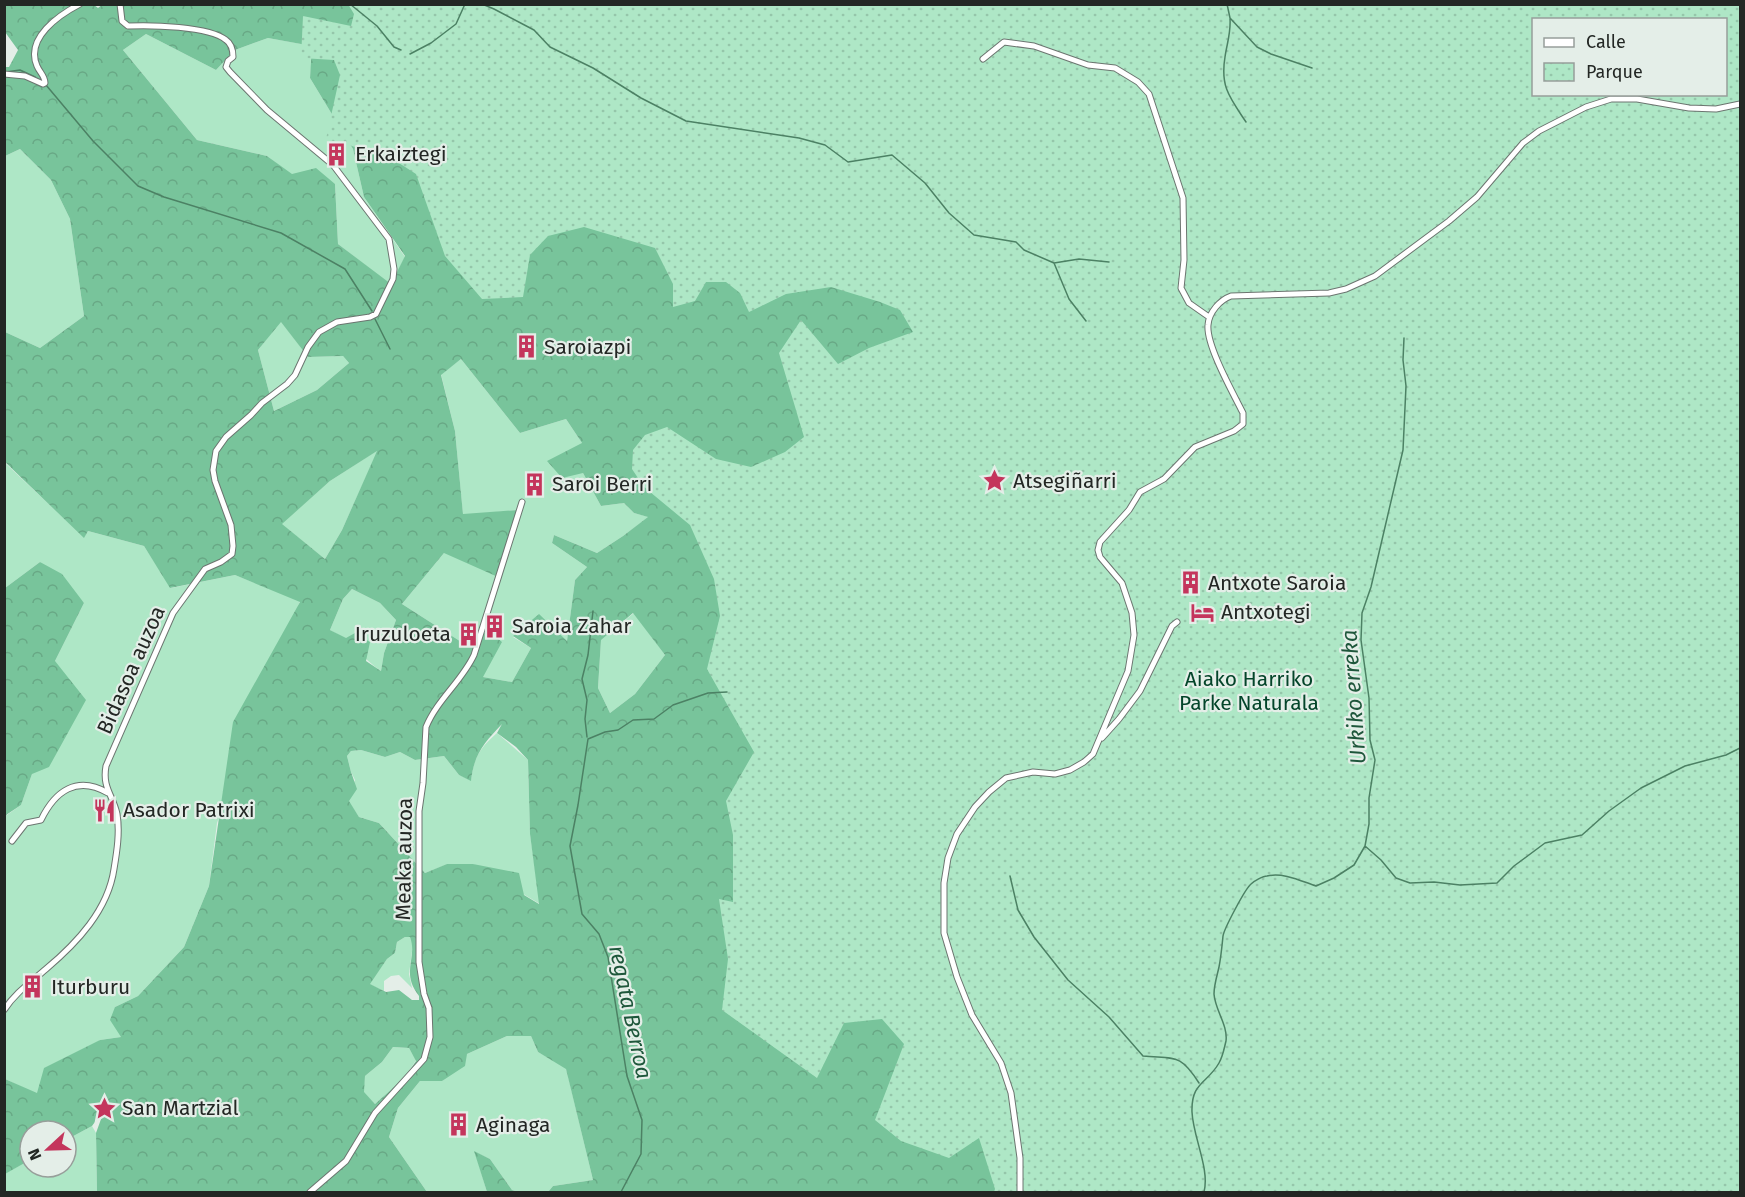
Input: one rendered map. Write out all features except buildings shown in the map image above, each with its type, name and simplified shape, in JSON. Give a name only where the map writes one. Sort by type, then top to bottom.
[{"type":"street","points":[[4,74],[25,76],[42,84],[45,83],[46,80],[36,66],[38,40],[46,28],[80,4]]},
{"type":"street","name":"Bidasoa auzoa","points":[[4,1010],[18,992],[73,946],[103,903],[114,871],[119,833],[116,813],[104,778],[106,766],[173,613],[205,569],[232,554],[231,525],[215,481],[214,456],[216,451],[226,437],[295,375],[308,347],[320,332],[337,322],[376,314],[393,279],[394,269],[389,239],[333,165],[267,110],[230,72],[226,67],[228,61],[233,57],[233,49],[226,40],[199,30],[151,25],[128,26],[122,21],[120,4]]},
{"type":"street","points":[[983,59],[1004,42],[1034,46],[1088,65],[1115,68],[1138,82],[1149,94],[1183,198],[1184,260],[1181,288],[1189,303],[1209,318]]},
{"type":"street","points":[[1020,1192],[1020,1158],[1011,1093],[1001,1063],[972,1015],[957,977],[944,933],[944,883],[948,858],[957,834],[975,807],[988,792],[1006,778],[1033,772],[1054,774],[1070,770],[1084,762],[1093,753],[1099,741],[1128,670],[1134,635],[1132,613],[1122,583],[1100,557],[1098,550],[1100,542],[1129,510],[1140,492],[1164,479],[1195,447],[1234,431],[1243,424],[1243,413],[1209,339],[1209,318],[1215,308],[1225,298],[1231,296],[1329,293],[1346,289],[1375,276],[1449,221],[1478,196],[1523,143],[1539,131],[1586,108],[1611,99],[1638,99],[1689,108],[1716,109],[1740,104]]},
{"type":"street","name":"Meaka auzoa","points":[[310,1192],[346,1161],[375,1113],[424,1059],[430,1028],[429,1008],[424,994],[419,962],[418,843],[426,727],[431,715],[468,667],[474,655],[522,502]]},
{"type":"street","points":[[1099,741],[1140,691],[1169,633],[1177,622]]},
{"type":"street","points":[[12,841],[26,824],[41,820],[51,803],[71,787],[81,784],[109,794]]},
{"type":"green space","name":"Aiako Harriko Parke Naturala","points":[[93,4],[98,8],[103,4],[522,5],[1532,94],[1534,96],[1692,1192],[548,1192],[553,1186],[593,1180],[566,1069],[538,1052],[531,1036],[507,1036],[467,1054],[465,1066],[442,1081],[420,1081],[398,1108],[389,1137],[427,1192],[97,1192],[96,1133],[105,1108],[92,1126],[78,1134],[78,1119],[18,1119],[18,1167],[5,1174],[5,1079],[37,1093],[44,1068],[100,1040],[121,1037],[110,1020],[115,1007],[138,996],[184,947],[209,886],[233,722],[300,602],[235,575],[170,588],[144,546],[88,531],[84,538],[5,462],[5,332],[40,348],[84,316],[70,219],[51,180],[20,149],[5,156],[5,67],[9,67],[18,50],[5,32],[5,5]],"holes":[[[146,34],[216,70],[235,50],[268,38],[312,46],[310,78],[353,149],[364,197],[405,256],[391,284],[338,244],[335,184],[316,168],[292,174],[267,156],[197,140],[123,50]],[[281,322],[308,357],[343,356],[349,363],[317,390],[274,411],[258,350]],[[461,359],[520,433],[566,419],[582,443],[547,461],[562,478],[583,473],[601,506],[624,503],[634,513],[648,517],[597,553],[554,535],[552,543],[587,567],[575,580],[567,641],[539,614],[513,636],[531,648],[512,682],[483,677],[502,642],[487,630],[475,642],[466,645],[402,604],[444,553],[498,577],[518,510],[463,514],[455,431],[441,375]],[[377,451],[342,530],[325,559],[282,524],[330,481]],[[352,589],[380,603],[396,620],[384,653],[381,671],[366,661],[370,642],[355,633],[346,638],[330,630],[343,599]],[[633,613],[665,655],[635,694],[610,713],[598,688],[601,640]],[[502,724],[497,733],[516,747],[528,760],[530,834],[539,904],[524,895],[519,873],[473,864],[447,864],[425,873],[379,823],[359,817],[349,801],[357,789],[347,756],[351,751],[361,750],[385,757],[400,752],[415,760],[444,756],[459,775],[471,781],[477,756]],[[410,937],[412,945],[411,980],[419,1000],[412,1000],[399,990],[386,992],[370,984],[387,959],[395,953],[397,942]],[[393,1047],[409,1048],[416,1061],[405,1077],[375,1104],[364,1092],[365,1076],[382,1062]]]},
{"type":"green space","name":"Aiako Harriko Parke Naturala","points":[[348,4],[1740,5],[1740,1192],[994,1192],[979,1138],[949,1158],[901,1141],[875,1120],[904,1044],[882,1019],[844,1023],[817,1078],[722,1010],[728,959],[719,899],[733,902],[733,835],[726,801],[754,752],[707,669],[720,616],[714,579],[690,525],[644,487],[632,469],[633,450],[645,435],[667,427],[716,459],[751,467],[785,452],[804,437],[779,353],[801,320],[838,364],[869,348],[913,332],[900,310],[831,287],[786,294],[749,312],[740,293],[726,282],[706,282],[695,301],[673,307],[673,284],[655,248],[584,227],[548,236],[530,255],[523,297],[482,299],[445,256],[416,174],[388,156],[326,139],[340,75],[334,60],[301,58],[303,16],[351,26],[354,14]]},
{"type":"green space","points":[[146,34],[216,70],[235,50],[268,38],[313,46],[310,78],[353,149],[364,197],[405,257],[391,285],[338,244],[335,184],[292,175],[267,156],[197,140],[123,50]]},
{"type":"green space","points":[[20,149],[51,180],[70,219],[84,316],[40,348],[5,332],[5,156]]},
{"type":"green space","points":[[281,321],[308,357],[343,356],[349,363],[317,390],[274,411],[258,350]]},
{"type":"green space","points":[[461,359],[520,433],[566,419],[582,443],[583,473],[601,506],[624,503],[634,513],[649,517],[597,553],[554,535],[552,543],[587,567],[575,580],[567,642],[539,615],[513,637],[531,648],[512,682],[483,677],[487,630],[475,642],[466,645],[402,604],[444,553],[518,510],[463,515],[455,431],[441,374]]},
{"type":"green space","points":[[378,450],[342,530],[325,559],[281,524],[330,481]]},
{"type":"green space","points":[[4,462],[84,537],[88,531],[144,546],[171,588],[235,575],[300,601],[217,823],[209,886],[184,947],[138,996],[115,1007],[121,1037],[100,1040],[37,1094],[5,1079],[5,814],[7,815],[21,805],[32,774],[55,661],[84,603],[40,562],[5,588]]},
{"type":"green space","points":[[40,562],[62,574],[84,603],[55,661],[86,700],[49,767],[32,774],[21,805],[6,815],[4,814],[5,588]]},
{"type":"green space","points":[[352,589],[380,603],[396,620],[384,653],[381,671],[330,630],[343,599]]},
{"type":"green space","points":[[634,613],[665,655],[635,694],[610,713],[598,688],[601,639]]},
{"type":"green space","points":[[497,733],[528,760],[530,834],[540,904],[473,864],[448,864],[425,873],[379,823],[359,817],[348,801],[355,780],[347,756],[351,751],[361,750],[385,757],[400,752],[415,760],[444,756],[459,775],[471,780],[479,754],[486,743]]},
{"type":"green space","points":[[410,937],[413,944],[409,974],[412,988],[399,975],[391,976],[384,981],[384,991],[369,984],[387,959],[395,953],[397,942]]},
{"type":"green space","points":[[507,1036],[531,1036],[538,1052],[566,1068],[593,1180],[553,1186],[548,1192],[518,1192],[512,1190],[490,1159],[475,1152],[487,1192],[427,1192],[389,1137],[398,1108],[420,1081],[442,1081],[467,1054]]},
{"type":"green space","points":[[393,1047],[409,1048],[416,1060],[405,1077],[375,1104],[363,1092],[365,1076],[382,1062]]},
{"type":"green space","points":[[92,1126],[96,1133],[97,1192],[5,1192],[4,1174],[18,1166],[18,1179],[78,1179],[78,1134]]},
{"type":"green space","points":[[474,1151],[490,1159],[512,1190],[518,1192],[487,1192]]},
{"type":"waterway","points":[[350,4],[377,26],[394,47],[401,50]]},
{"type":"waterway","points":[[410,54],[431,43],[456,24],[465,4]]},
{"type":"waterway","points":[[482,4],[534,30],[550,47],[593,68],[641,98],[686,121],[799,138],[825,145],[848,162],[892,155],[925,183],[949,213],[974,235],[1016,242],[1024,250],[1054,263],[1069,299],[1086,321]]},
{"type":"waterway","points":[[1227,4],[1230,18],[1257,47],[1312,68]]},
{"type":"waterway","points":[[1230,19],[1224,67],[1225,84],[1231,99],[1246,122]]},
{"type":"waterway","points":[[6,72],[20,70],[35,77]]},
{"type":"waterway","points":[[46,85],[93,141],[138,186],[164,197],[281,233],[345,269],[372,311]]},
{"type":"waterway","points":[[1054,263],[1079,259],[1109,262]]},
{"type":"waterway","points":[[375,319],[390,349]]},
{"type":"waterway","name":"Urkiko erreka","points":[[1204,1192],[1205,1173],[1193,1122],[1192,1102],[1197,1089],[1219,1063],[1226,1041],[1225,1029],[1214,994],[1223,936],[1227,926],[1244,893],[1256,880],[1265,876],[1279,875],[1316,886],[1354,865],[1365,846],[1375,760],[1370,740],[1369,698],[1361,640],[1362,613],[1371,587],[1403,450],[1406,386],[1403,360],[1404,338]]},
{"type":"waterway","points":[[587,737],[585,719],[587,700],[582,679],[588,655],[593,611]]},
{"type":"waterway","name":"regata Berroa","points":[[621,1192],[641,1154],[642,1120],[627,1076],[608,957],[599,934],[582,914],[570,846],[588,739],[605,732],[618,730],[633,720],[654,719],[673,705],[708,693],[727,692]]},
{"type":"waterway","points":[[1365,846],[1396,878],[1410,883],[1434,882],[1460,885],[1497,883],[1514,866],[1545,843],[1582,835],[1609,811],[1641,788],[1685,766],[1726,755],[1740,748]]},
{"type":"waterway","points":[[1010,876],[1018,910],[1034,937],[1068,980],[1109,1017],[1143,1056],[1176,1059],[1187,1067],[1199,1083]]},
{"type":"place","name":"Erkaiztegi","points":[[337,154]]},
{"type":"place","name":"Saroiazpi","points":[[526,347]]},
{"type":"place","name":"Atsegiñarri","points":[[995,481]]},
{"type":"place","name":"Saroi Berri","points":[[534,484]]},
{"type":"place","name":"Antxote Saroia","points":[[1190,583]]},
{"type":"place","name":"Antxotegi","points":[[1203,612]]},
{"type":"place","name":"Saroia Zahar","points":[[494,626]]},
{"type":"place","name":"Iruzuloeta","points":[[469,634]]},
{"type":"place","name":"Asador Patrixi","points":[[105,810]]},
{"type":"place","name":"Iturburu","points":[[33,987]]},
{"type":"place","name":"San Martzial","points":[[104,1108]]},
{"type":"place","name":"Aginaga","points":[[458,1125]]}]
